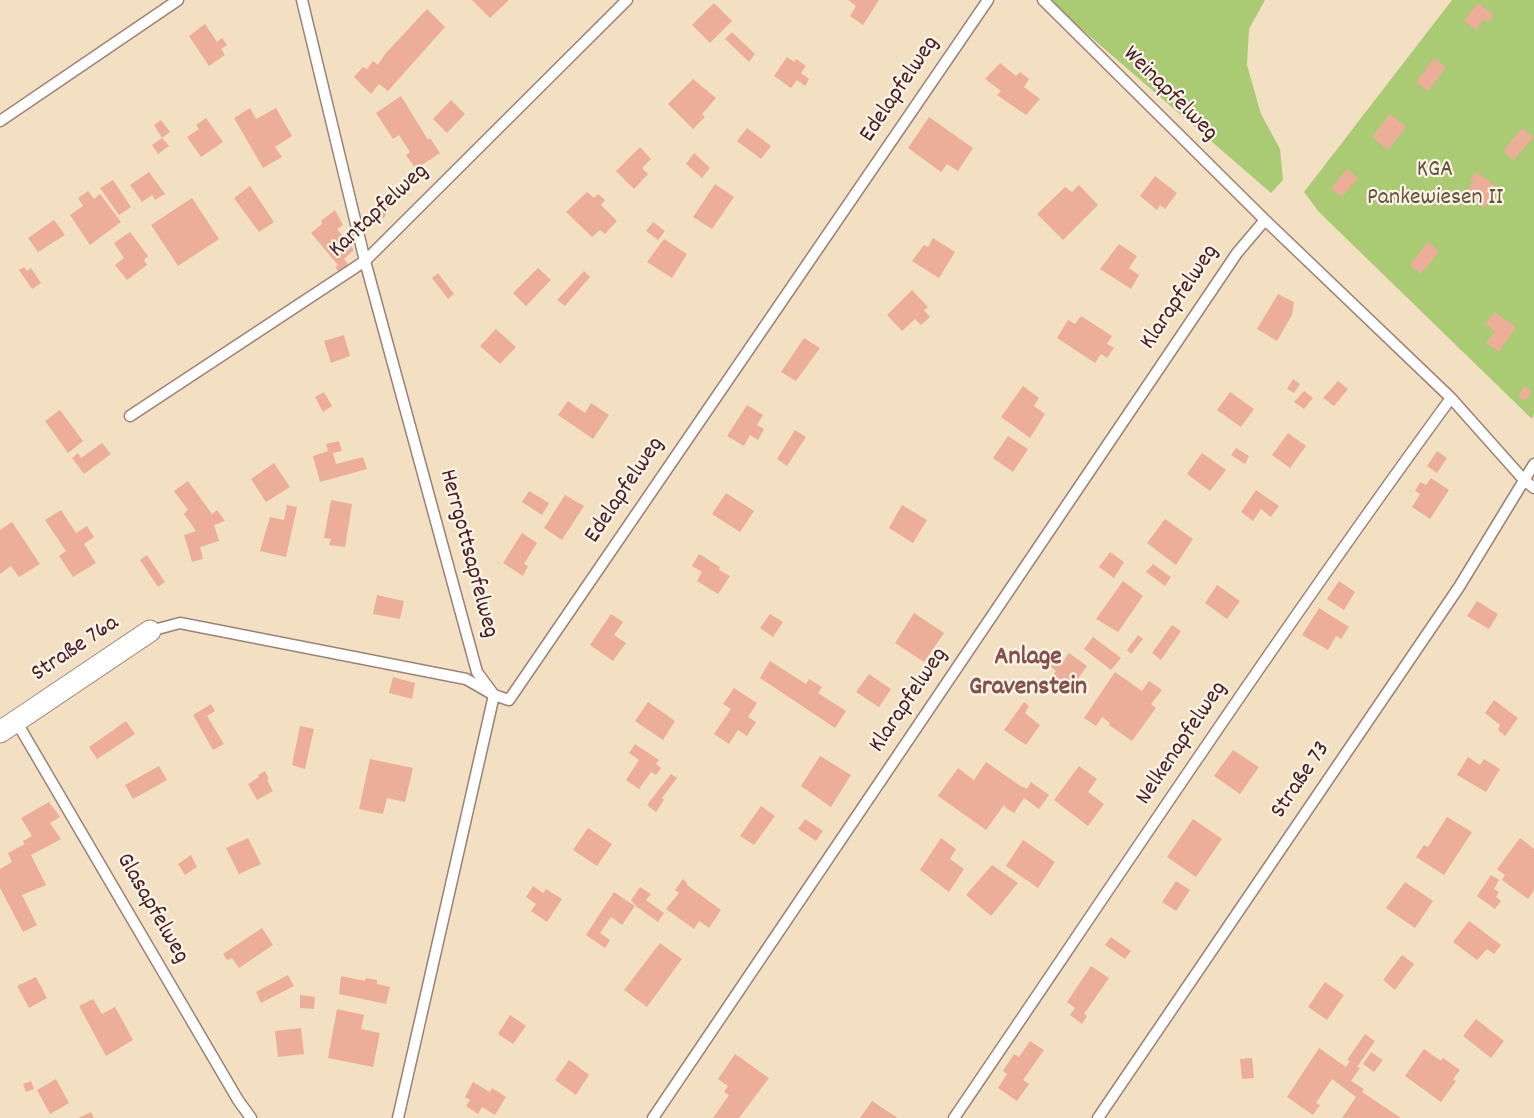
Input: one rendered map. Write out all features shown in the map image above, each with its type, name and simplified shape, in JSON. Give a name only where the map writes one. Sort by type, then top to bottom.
[{"type":"street","name":"Straße 76a","points":[[8,726],[150,631]]},
{"type":"lane","points":[[0,121],[178,0]]},
{"type":"lane","name":"Herrgottsapfelweg","points":[[302,0],[365,261],[477,672],[494,695]]},
{"type":"lane","name":"Kantapfelweg","points":[[130,416],[365,261],[627,0]]},
{"type":"lane","name":"Edelapfelweg","points":[[494,695],[509,700],[988,0]]},
{"type":"lane","name":"Weinapfelweg","points":[[1043,0],[1265,220],[1451,398],[1524,480]]},
{"type":"lane","name":"Klarapfelweg","points":[[653,1118],[1237,253],[1265,220]]},
{"type":"lane","name":"Nelkenapfelweg","points":[[954,1118],[1243,692],[1380,495],[1451,398]]},
{"type":"lane","name":"Straße 73","points":[[1098,1118],[1459,587],[1534,464]]},
{"type":"lane","points":[[1524,480],[1534,488]]},
{"type":"lane","points":[[150,631],[180,623],[466,679],[494,695],[398,1118]]},
{"type":"lane","name":"Glasapfelweg","points":[[8,726],[251,1118]]},
{"type":"green space","points":[[1048,0],[1265,0],[1249,29],[1247,65],[1261,114],[1280,149],[1283,180],[1271,193]]},
{"type":"green space","name":"KGA Pankewiesen II","points":[[1452,0],[1534,0],[1534,414],[1532,419],[1319,212],[1304,192]]},
{"type":"building","points":[[472,0],[509,0],[490,18]]},
{"type":"building","points":[[848,0],[879,0],[863,25],[850,16],[856,6]]},
{"type":"building","points":[[714,3],[732,21],[710,43],[692,25]]},
{"type":"building","points":[[1478,3],[1494,15],[1488,22],[1484,19],[1476,30],[1464,21]]},
{"type":"building","points":[[427,9],[445,27],[388,91],[379,84],[371,94],[354,77],[363,67],[367,69],[373,61],[378,65],[385,54]]},
{"type":"building","points":[[205,24],[217,42],[222,38],[227,45],[221,49],[225,55],[209,66],[189,36]]},
{"type":"building","points":[[732,32],[755,54],[749,62],[725,39]]},
{"type":"building","points":[[787,57],[794,62],[796,59],[806,66],[801,73],[809,79],[805,86],[797,80],[791,88],[774,76]]},
{"type":"building","points":[[1434,58],[1446,67],[1428,91],[1416,82]]},
{"type":"building","points":[[1000,63],[1016,76],[1020,72],[1029,79],[1024,87],[1040,99],[1026,115],[997,95],[1001,91],[985,79]]},
{"type":"building","points":[[693,79],[716,98],[702,114],[705,117],[693,129],[668,104]]},
{"type":"building","points":[[401,96],[428,140],[430,138],[440,153],[416,169],[406,155],[410,152],[399,135],[393,139],[376,113]]},
{"type":"building","points":[[451,100],[465,114],[447,133],[433,119]]},
{"type":"building","points":[[250,108],[256,119],[276,108],[292,136],[275,147],[282,157],[263,168],[234,118]]},
{"type":"building","points":[[1390,114],[1406,127],[1388,150],[1372,137]]},
{"type":"building","points":[[929,117],[973,148],[958,171],[947,164],[941,172],[908,148]]},
{"type":"building","points":[[206,118],[223,142],[201,157],[187,137],[199,129],[196,125]]},
{"type":"building","points":[[161,120],[170,132],[162,138],[154,125]]},
{"type":"building","points":[[747,128],[771,146],[761,159],[737,141]]},
{"type":"building","points":[[1522,128],[1533,137],[1514,160],[1503,151]]},
{"type":"building","points":[[162,138],[169,146],[158,154],[152,145]]},
{"type":"building","points":[[640,147],[651,159],[642,168],[648,174],[634,189],[616,171]]},
{"type":"building","points":[[694,153],[710,168],[702,178],[686,164]]},
{"type":"building","points":[[1347,169],[1358,178],[1342,197],[1331,188]]},
{"type":"building","points":[[149,172],[165,194],[155,200],[152,195],[142,202],[130,185]]},
{"type":"building","points":[[1477,172],[1499,189],[1484,208],[1465,193],[1473,182],[1470,179]]},
{"type":"building","points":[[1155,176],[1177,193],[1165,209],[1160,205],[1157,210],[1140,196]]},
{"type":"building","points":[[113,180],[131,207],[119,215],[100,188]]},
{"type":"building","points":[[715,184],[734,197],[712,229],[693,217]]},
{"type":"building","points":[[1079,185],[1098,205],[1063,240],[1037,214],[1065,187],[1072,192]]},
{"type":"building","points":[[250,186],[274,222],[259,232],[234,198]]},
{"type":"building","points":[[88,191],[94,199],[100,194],[121,222],[90,245],[70,215],[83,206],[78,198]]},
{"type":"building","points":[[587,192],[594,198],[598,194],[605,200],[601,205],[617,221],[605,234],[600,230],[592,237],[566,212]]},
{"type":"building","points":[[192,198],[219,239],[178,266],[151,225]]},
{"type":"building","points":[[381,198],[392,203],[384,218],[374,212]]},
{"type":"building","points":[[335,210],[343,225],[337,229],[354,250],[344,259],[348,264],[339,272],[335,267],[338,265],[311,233]]},
{"type":"building","points":[[54,220],[65,235],[38,252],[28,238]]},
{"type":"building","points":[[653,222],[665,231],[658,240],[646,231]]},
{"type":"building","points":[[130,232],[148,256],[144,260],[147,265],[127,280],[115,265],[124,258],[114,243]]},
{"type":"building","points":[[933,238],[955,252],[939,278],[912,261],[924,245],[928,247]]},
{"type":"building","points":[[664,239],[687,254],[672,278],[647,262]]},
{"type":"building","points":[[1428,242],[1439,251],[1421,274],[1410,265]]},
{"type":"building","points":[[1119,244],[1137,256],[1129,268],[1139,275],[1131,289],[1100,269]]},
{"type":"building","points":[[24,267],[27,271],[31,268],[41,283],[32,289],[19,270]]},
{"type":"building","points":[[538,268],[551,280],[526,306],[513,293]]},
{"type":"building","points":[[584,271],[590,277],[565,306],[557,300]]},
{"type":"building","points":[[438,273],[454,294],[448,299],[432,278]]},
{"type":"building","points":[[912,290],[928,307],[924,310],[930,317],[921,325],[915,319],[902,331],[887,315]]},
{"type":"building","points":[[1278,294],[1294,302],[1292,315],[1277,341],[1257,329]]},
{"type":"building","points":[[1494,312],[1516,327],[1499,352],[1486,343],[1495,331],[1485,324]]},
{"type":"building","points":[[1081,316],[1112,336],[1107,344],[1114,348],[1107,358],[1101,354],[1095,363],[1057,338],[1068,320],[1075,324]]},
{"type":"building","points":[[496,329],[516,347],[500,364],[480,346]]},
{"type":"building","points":[[344,335],[350,356],[331,363],[324,341]]},
{"type":"building","points":[[804,338],[820,348],[796,381],[781,372]]},
{"type":"building","points":[[1293,379],[1300,384],[1294,393],[1287,389]]},
{"type":"building","points":[[1338,381],[1348,389],[1334,406],[1323,398]]},
{"type":"building","points":[[1023,386],[1039,398],[1034,406],[1045,414],[1030,438],[1001,417]]},
{"type":"building","points":[[1524,386],[1532,391],[1525,401],[1518,396]]},
{"type":"building","points":[[1304,391],[1313,398],[1304,409],[1294,402]]},
{"type":"building","points":[[324,392],[332,406],[323,412],[315,397]]},
{"type":"building","points":[[1230,392],[1254,409],[1241,427],[1217,410]]},
{"type":"building","points":[[568,401],[585,413],[591,403],[609,415],[593,439],[558,415]]},
{"type":"building","points":[[747,405],[763,415],[757,425],[764,429],[758,440],[750,435],[744,446],[727,436]]},
{"type":"building","points":[[60,410],[83,441],[68,453],[45,421]]},
{"type":"building","points":[[795,430],[806,437],[787,466],[777,459]]},
{"type":"building","points":[[1288,433],[1306,446],[1290,468],[1272,455]]},
{"type":"building","points":[[1008,436],[1028,449],[1013,472],[993,458]]},
{"type":"building","points":[[339,441],[342,451],[333,453],[336,464],[363,457],[367,469],[320,482],[313,456],[328,451],[326,444]]},
{"type":"building","points":[[102,443],[111,454],[84,474],[72,458],[78,453],[81,458]]},
{"type":"building","points":[[1236,448],[1249,456],[1245,464],[1231,455]]},
{"type":"building","points":[[1437,451],[1447,458],[1437,473],[1427,466]]},
{"type":"building","points":[[1202,453],[1226,470],[1210,491],[1187,474]]},
{"type":"building","points":[[274,463],[290,487],[266,502],[251,479]]},
{"type":"building","points":[[1431,478],[1449,490],[1430,519],[1412,507],[1420,494],[1415,491],[1420,482],[1426,485]]},
{"type":"building","points":[[188,481],[212,514],[217,510],[225,521],[214,525],[219,541],[200,547],[203,559],[192,562],[184,535],[196,531],[184,514],[188,510],[174,491]]},
{"type":"building","points":[[1256,490],[1279,506],[1271,517],[1261,509],[1253,521],[1241,512]]},
{"type":"building","points":[[529,491],[549,503],[542,515],[522,502]]},
{"type":"building","points":[[726,493],[754,511],[740,532],[712,514]]},
{"type":"building","points":[[565,495],[584,506],[562,540],[544,528]]},
{"type":"building","points":[[331,500],[352,504],[345,547],[329,545],[331,539],[324,538]]},
{"type":"building","points":[[287,505],[297,507],[286,557],[260,551],[270,517],[284,520]]},
{"type":"building","points":[[902,505],[927,520],[913,543],[889,528]]},
{"type":"building","points":[[61,510],[76,533],[87,526],[94,537],[84,544],[96,563],[73,577],[59,556],[66,551],[45,520]]},
{"type":"building","points":[[1165,519],[1193,539],[1176,565],[1147,543]]},
{"type":"building","points":[[12,522],[40,564],[19,577],[11,566],[0,574],[0,530]]},
{"type":"building","points":[[522,533],[537,543],[524,564],[528,566],[523,576],[503,563]]},
{"type":"building","points":[[1110,552],[1124,562],[1114,578],[1099,567]]},
{"type":"building","points":[[699,554],[730,576],[718,594],[697,581],[702,572],[692,566]]},
{"type":"building","points":[[147,555],[165,582],[158,587],[140,560]]},
{"type":"building","points":[[1153,564],[1171,577],[1165,586],[1146,572]]},
{"type":"building","points":[[1123,581],[1143,596],[1118,632],[1096,619]]},
{"type":"building","points":[[1339,581],[1355,592],[1344,610],[1327,599]]},
{"type":"building","points":[[1217,585],[1240,601],[1227,619],[1205,603]]},
{"type":"building","points":[[377,595],[404,601],[400,619],[373,614]]},
{"type":"building","points":[[1477,601],[1498,614],[1489,629],[1467,616]]},
{"type":"building","points":[[1319,608],[1349,627],[1341,639],[1336,636],[1328,650],[1302,635]]},
{"type":"building","points":[[914,613],[944,633],[924,662],[895,643]]},
{"type":"building","points":[[611,614],[623,622],[614,635],[626,643],[613,661],[590,645]]},
{"type":"building","points":[[770,614],[783,622],[773,637],[760,628]]},
{"type":"building","points":[[1172,625],[1181,631],[1161,660],[1152,653]]},
{"type":"building","points":[[1138,635],[1143,639],[1131,654],[1127,650]]},
{"type":"building","points":[[1093,637],[1121,658],[1111,670],[1084,649]]},
{"type":"building","points":[[1069,653],[1087,666],[1070,690],[1051,678],[1056,671],[1048,665],[1056,654],[1064,660]]},
{"type":"building","points":[[770,661],[806,684],[809,679],[822,687],[818,693],[846,711],[835,728],[760,678]]},
{"type":"building","points":[[1115,672],[1142,691],[1149,681],[1162,690],[1151,704],[1156,708],[1132,741],[1109,725],[1110,723],[1102,717],[1096,726],[1084,718]]},
{"type":"building","points":[[869,674],[891,689],[879,707],[856,692]]},
{"type":"building","points":[[393,677],[415,683],[412,699],[389,693]]},
{"type":"building","points":[[734,688],[757,703],[748,717],[756,722],[747,736],[738,730],[729,744],[714,734],[731,709],[723,704]]},
{"type":"building","points":[[1494,700],[1518,718],[1505,736],[1498,730],[1500,725],[1485,713]]},
{"type":"building","points":[[648,702],[675,721],[663,740],[635,721]]},
{"type":"building","points":[[1024,702],[1029,706],[1025,713],[1040,725],[1026,745],[1004,730]]},
{"type":"building","points":[[211,704],[215,711],[207,716],[224,744],[213,750],[193,715]]},
{"type":"building","points":[[126,721],[135,734],[97,759],[89,747]]},
{"type":"building","points":[[300,726],[314,729],[305,769],[292,765]]},
{"type":"building","points":[[635,744],[659,760],[656,764],[661,768],[656,775],[651,772],[639,789],[626,780],[639,760],[629,753]]},
{"type":"building","points":[[1233,750],[1259,767],[1240,794],[1214,776]]},
{"type":"building","points":[[820,756],[851,775],[831,807],[801,786]]},
{"type":"building","points":[[1468,757],[1480,765],[1484,759],[1500,769],[1486,792],[1457,775]]},
{"type":"building","points":[[370,759],[413,768],[405,802],[387,798],[383,814],[359,809]]},
{"type":"building","points":[[986,762],[1019,785],[1027,789],[1031,782],[1049,795],[1039,809],[1024,798],[1014,813],[1004,805],[986,830],[938,796],[958,768],[974,780]]},
{"type":"building","points":[[159,766],[167,780],[133,799],[125,785]]},
{"type":"building","points":[[1079,766],[1097,779],[1088,792],[1104,804],[1088,826],[1054,800]]},
{"type":"building","points":[[265,771],[273,791],[257,800],[248,784]]},
{"type":"building","points":[[671,774],[677,778],[662,798],[664,800],[656,812],[647,805]]},
{"type":"building","points":[[49,802],[60,817],[50,823],[61,839],[31,855],[46,885],[22,895],[37,925],[23,932],[0,888],[0,869],[12,862],[8,853],[25,844],[23,841],[32,836],[21,818]]},
{"type":"building","points":[[761,806],[775,816],[754,845],[740,836]]},
{"type":"building","points":[[1447,817],[1472,832],[1444,875],[1416,857],[1424,845],[1428,847]]},
{"type":"building","points":[[805,819],[823,831],[816,841],[798,829]]},
{"type":"building","points":[[1193,819],[1222,839],[1196,877],[1167,857]]},
{"type":"building","points":[[588,828],[612,844],[597,866],[573,850]]},
{"type":"building","points":[[248,838],[261,864],[239,874],[226,848]]},
{"type":"building","points":[[941,838],[956,849],[950,859],[964,869],[949,892],[920,870]]},
{"type":"building","points":[[1520,838],[1534,849],[1534,890],[1528,899],[1502,880],[1505,875],[1497,869]]},
{"type":"building","points":[[1023,840],[1055,862],[1038,888],[1006,866]]},
{"type":"building","points":[[191,855],[197,867],[185,875],[178,864]]},
{"type":"building","points":[[992,865],[1018,883],[991,916],[966,895]]},
{"type":"building","points":[[1491,875],[1499,880],[1494,889],[1499,892],[1496,897],[1501,901],[1495,909],[1477,896]]},
{"type":"building","points":[[683,879],[687,885],[721,910],[709,928],[699,921],[694,929],[666,909],[679,893],[675,890]]},
{"type":"building","points":[[1176,881],[1190,890],[1176,911],[1162,902]]},
{"type":"building","points":[[1405,882],[1433,901],[1415,928],[1386,908]]},
{"type":"building","points":[[533,886],[543,893],[546,889],[562,899],[547,922],[531,911],[536,904],[526,897]]},
{"type":"building","points":[[640,887],[651,894],[646,900],[664,913],[658,922],[631,900]]},
{"type":"building","points":[[614,892],[635,906],[622,925],[611,917],[600,933],[610,940],[605,948],[586,935]]},
{"type":"building","points":[[1469,921],[1501,945],[1494,954],[1487,949],[1477,960],[1453,942]]},
{"type":"building","points":[[262,928],[273,945],[239,968],[232,958],[227,960],[223,954]]},
{"type":"building","points":[[1111,937],[1131,951],[1125,959],[1105,945]]},
{"type":"building","points":[[660,943],[682,959],[647,1007],[624,990]]},
{"type":"building","points":[[1402,955],[1414,964],[1395,990],[1383,980]]},
{"type":"building","points":[[1091,966],[1109,978],[1084,1014],[1087,1016],[1082,1024],[1070,1015],[1075,1008],[1067,1002]]},
{"type":"building","points":[[288,975],[294,986],[261,1003],[256,992]]},
{"type":"building","points":[[341,976],[365,981],[366,978],[377,980],[377,984],[390,987],[386,1004],[339,994]]},
{"type":"building","points":[[36,977],[47,998],[29,1008],[17,986]]},
{"type":"building","points":[[1325,982],[1344,995],[1327,1020],[1308,1007]]},
{"type":"building","points":[[300,995],[315,997],[314,1009],[300,1008]]},
{"type":"building","points":[[93,999],[102,1014],[115,1007],[133,1040],[106,1056],[79,1006]]},
{"type":"building","points":[[337,1009],[364,1015],[361,1029],[380,1033],[373,1067],[328,1058]]},
{"type":"building","points":[[510,1015],[526,1026],[513,1044],[498,1034]]},
{"type":"building","points":[[1476,1019],[1504,1041],[1491,1058],[1463,1036]]},
{"type":"building","points":[[301,1028],[304,1054],[278,1057],[275,1031]]},
{"type":"building","points":[[1365,1034],[1375,1041],[1357,1067],[1360,1068],[1351,1081],[1364,1089],[1362,1092],[1401,1118],[1342,1118],[1356,1097],[1332,1079],[1316,1103],[1320,1105],[1313,1115],[1287,1097],[1319,1048],[1346,1067],[1350,1061],[1347,1060]]},
{"type":"building","points":[[1030,1041],[1044,1050],[1023,1080],[1029,1084],[1017,1101],[998,1088],[1007,1074],[1003,1071],[1014,1054],[1019,1057]]},
{"type":"building","points":[[1424,1049],[1460,1070],[1453,1079],[1456,1081],[1441,1102],[1405,1076]]},
{"type":"building","points":[[1371,1052],[1383,1060],[1374,1072],[1363,1064]]},
{"type":"building","points":[[735,1054],[769,1078],[739,1118],[713,1118],[729,1095],[724,1092],[728,1086],[718,1079]]},
{"type":"building","points":[[1252,1058],[1254,1078],[1242,1079],[1240,1059]]},
{"type":"building","points":[[569,1060],[589,1075],[576,1095],[555,1080]]},
{"type":"building","points":[[56,1079],[69,1103],[50,1114],[37,1090]]},
{"type":"building","points":[[31,1081],[34,1089],[26,1092],[23,1084]]},
{"type":"building","points":[[473,1082],[490,1092],[492,1088],[506,1097],[495,1115],[482,1107],[478,1114],[466,1106],[470,1100],[465,1097]]},
{"type":"building","points":[[872,1101],[898,1118],[860,1118]]},
{"type":"building","points":[[91,1112],[94,1118],[78,1118]]},
{"type":"district","name":"Anlage Gravenstein","points":[[1028,674]]}]
